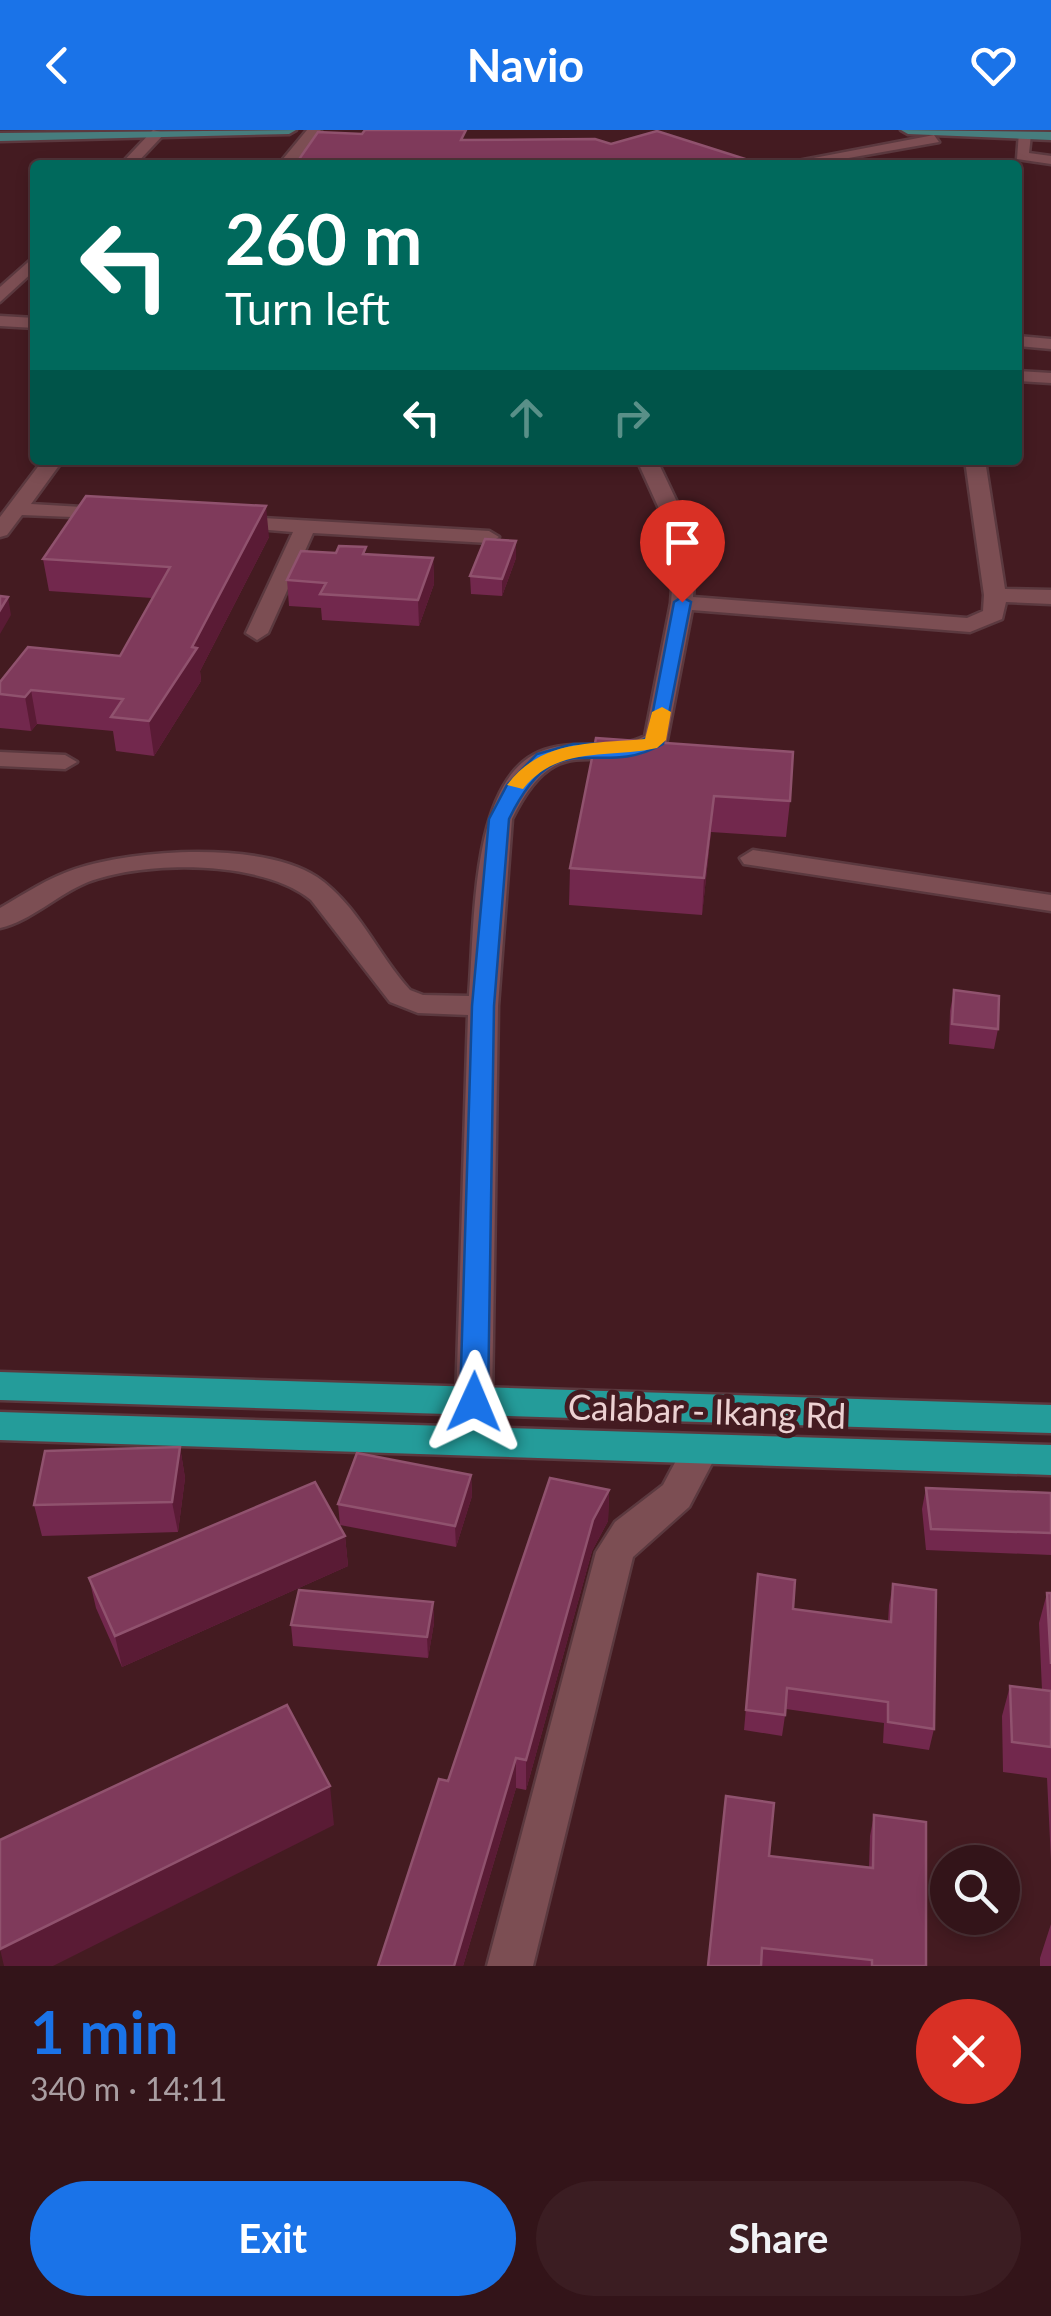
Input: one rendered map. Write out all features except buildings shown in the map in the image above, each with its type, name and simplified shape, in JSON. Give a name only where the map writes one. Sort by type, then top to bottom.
[{"type":"highway","name":"Calabar - Ikang Rd","points":[[0,1386],[1051,1419]]},
{"type":"highway","name":"Calabar - Ikang Rd","points":[[0,1426],[1051,1460]]},
{"type":"main road","points":[[0,135],[87,130]]},
{"type":"main road","points":[[0,135],[289,130]]},
{"type":"main road","points":[[908,130],[935,141],[1051,134]]},
{"type":"street","points":[[289,160],[314,130]]},
{"type":"street","points":[[132,160],[158,133]]},
{"type":"street","points":[[1051,151],[1023,138],[1024,158],[1051,160]]},
{"type":"street","points":[[815,160],[935,141]]},
{"type":"street","points":[[0,297],[30,266]]},
{"type":"street","points":[[0,321],[30,323]]},
{"type":"street","points":[[1022,341],[1051,344]]},
{"type":"street","points":[[1022,384],[1051,378]]},
{"type":"street","points":[[1022,384],[1051,393]]},
{"type":"street","points":[[0,531],[50,465]]},
{"type":"street","points":[[474,1402],[483,1006],[499,819],[530,768],[544,758],[573,750],[641,748],[657,740],[682,602],[685,540],[648,465]]},
{"type":"street","points":[[682,602],[970,625],[994,614],[976,465]]},
{"type":"street","points":[[16,509],[132,516]]},
{"type":"street","points":[[210,520],[489,537]]},
{"type":"street","points":[[257,634],[306,526]]},
{"type":"street","points":[[994,595],[1051,597]]},
{"type":"street","points":[[0,759],[65,762]]},
{"type":"street","points":[[754,858],[1051,903]]},
{"type":"street","points":[[0,920],[66,881],[106,869],[235,861],[266,864],[290,872],[320,894],[400,996],[418,1004],[483,1006]]},
{"type":"street","points":[[510,1966],[615,1552],[630,1533],[676,1496],[700,1450]]},
{"type":"slow traffic","points":[[517,785],[530,768],[560,752],[641,748],[650,744],[657,740],[662,712]]},
{"type":"route","points":[[474,1402],[483,1006],[499,819],[514,789],[530,768],[544,758],[573,750],[641,748],[657,740],[682,602]]}]
